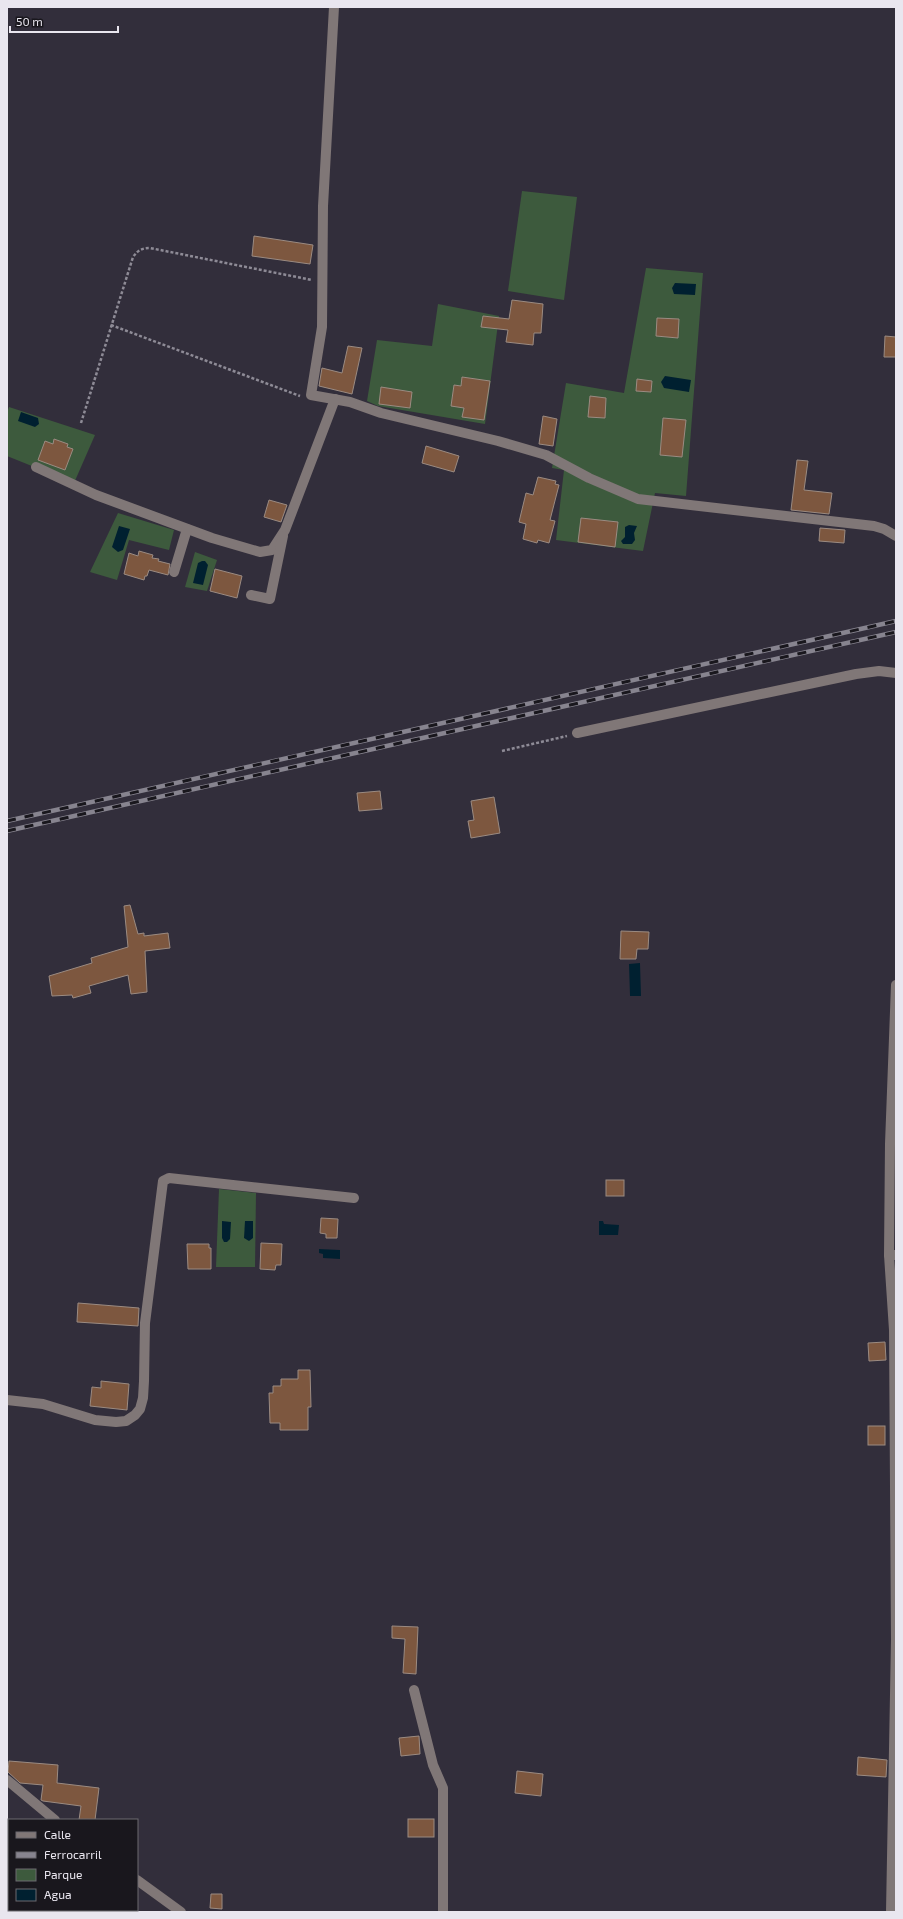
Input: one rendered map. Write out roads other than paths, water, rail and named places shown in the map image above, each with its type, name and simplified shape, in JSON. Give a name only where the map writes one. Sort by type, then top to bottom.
[{"type":"street","points":[[334,7],[323,206],[322,327],[311,395],[350,402],[381,413],[498,441],[546,455],[589,478],[638,499],[874,526],[884,529],[896,536]]},
{"type":"street","points":[[36,467],[96,495],[212,538],[260,552],[272,550],[284,530],[335,399]]},
{"type":"street","points":[[174,572],[187,529]]},
{"type":"street","points":[[251,595],[270,599],[284,530]]},
{"type":"street","points":[[577,733],[856,674],[879,671],[896,673]]},
{"type":"street","points":[[891,1912],[896,1632],[894,1330],[890,1144],[896,985]]},
{"type":"street","points":[[7,1400],[43,1404],[95,1420],[116,1422],[126,1421],[135,1415],[140,1409],[144,1387],[144,1342],[148,1302],[163,1181],[169,1178],[354,1198]]},
{"type":"street","points":[[414,1690],[433,1765],[443,1788],[443,1912]]},
{"type":"street","points":[[7,1780],[54,1819]]},
{"type":"street","points":[[138,1881],[181,1912]]},
{"type":"water","points":[[675,283],[696,284],[695,295],[674,294],[672,288]]},
{"type":"water","points":[[665,376],[691,380],[689,392],[664,388],[661,382]]},
{"type":"water","points":[[21,412],[38,418],[39,424],[35,427],[18,421]]},
{"type":"water","points":[[629,525],[637,526],[634,533],[635,540],[632,544],[623,544],[621,541],[625,537],[625,527]]},
{"type":"water","points":[[119,526],[130,529],[123,550],[118,552],[112,547]]},
{"type":"water","points":[[205,561],[208,565],[203,585],[193,583],[198,563]]},
{"type":"water","points":[[640,963],[641,996],[630,996],[629,964]]},
{"type":"water","points":[[222,1221],[231,1222],[230,1239],[227,1242],[224,1242],[222,1238]]},
{"type":"water","points":[[245,1221],[253,1221],[253,1238],[249,1241],[244,1238]]},
{"type":"water","points":[[599,1221],[603,1221],[604,1224],[619,1225],[618,1235],[599,1235]]},
{"type":"water","points":[[319,1249],[340,1250],[340,1259],[323,1258],[323,1254],[319,1253]]},
{"type":"railway","points":[[7,821],[896,621]]},
{"type":"railway","points":[[7,831],[896,632]]}]
